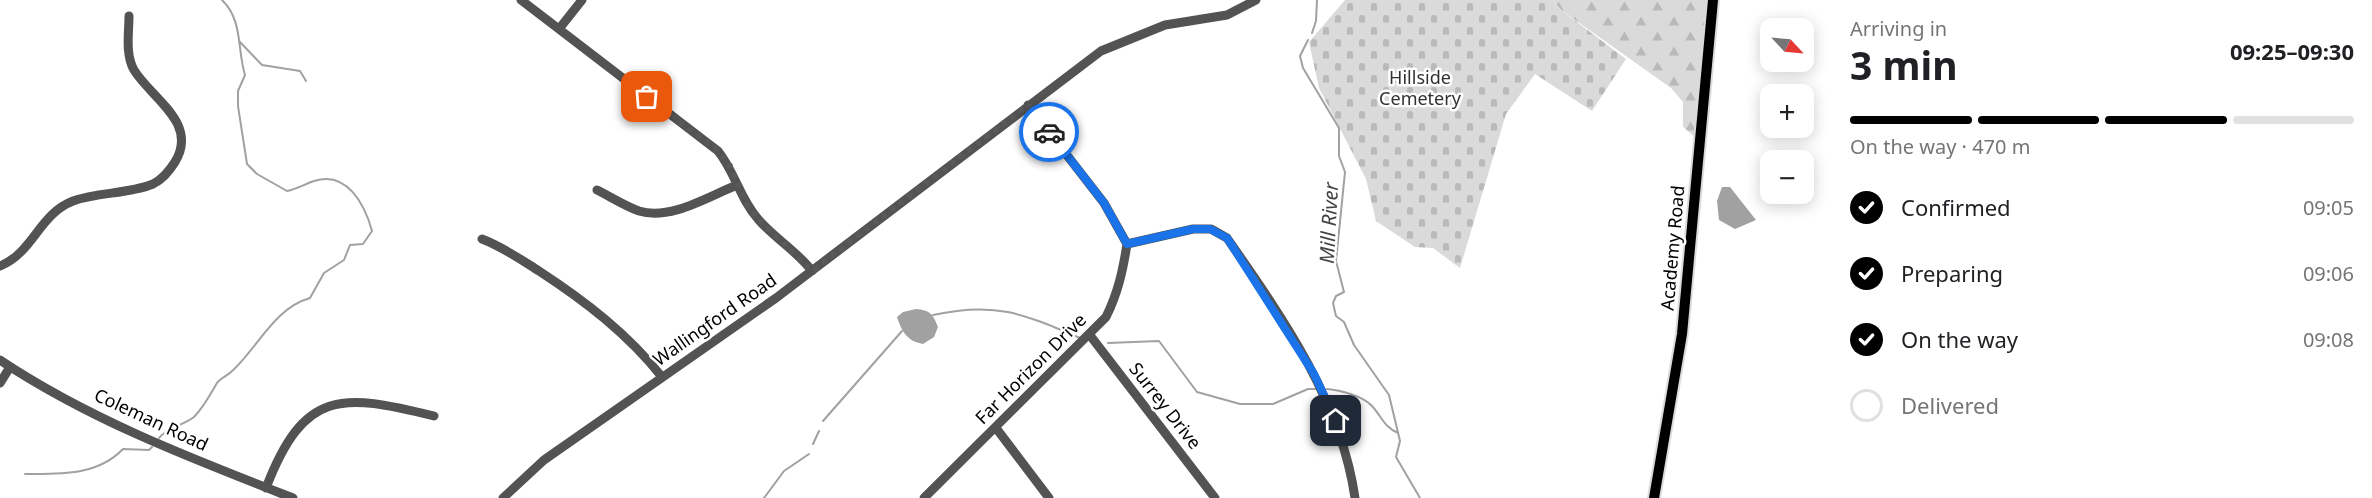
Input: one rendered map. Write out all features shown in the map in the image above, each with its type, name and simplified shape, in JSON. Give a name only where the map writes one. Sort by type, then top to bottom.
[{"type":"main road","name":"Academy Road","points":[[1654,498],[1682,334],[1713,0]]},
{"type":"street","points":[[521,0],[718,151],[730,166],[747,205],[760,221],[812,271]]},
{"type":"street","points":[[559,29],[582,0]]},
{"type":"street","name":"Wallingford Road","points":[[502,498],[544,460],[812,271],[1028,105],[1115,44],[1165,25],[1227,15],[1256,0]]},
{"type":"street","points":[[0,266],[14,261],[27,248],[41,226],[56,210],[73,201],[153,184],[169,172],[179,156],[181,136],[176,117],[134,69],[128,48],[129,16]]},
{"type":"street","points":[[1028,105],[1104,203],[1127,244],[1193,229],[1210,229],[1227,238],[1314,374],[1336,421],[1352,473],[1355,498]]},
{"type":"street","points":[[597,190],[639,211],[655,214],[673,210],[737,185]]},
{"type":"street","points":[[482,239],[499,246],[587,304],[636,346],[662,377]]},
{"type":"street","name":"Far Horizon Drive","points":[[924,498],[1106,317],[1115,298],[1127,244]]},
{"type":"street","name":"Surrey Drive","points":[[1089,334],[1215,498]]},
{"type":"street","name":"Coleman Road","points":[[0,360],[140,435],[293,498]]},
{"type":"street","points":[[0,383],[10,367]]},
{"type":"street","points":[[267,488],[278,458],[294,431],[324,408],[345,402],[380,402],[434,416]]},
{"type":"street","points":[[996,428],[1049,498]]},
{"type":"green space","name":"Hillside Cemetery","points":[[1345,0],[1553,0],[1561,10],[1626,59],[1592,111],[1535,74],[1506,114],[1460,268],[1433,248],[1415,247],[1376,221],[1366,179],[1319,88],[1309,42]]},
{"type":"green space","points":[[1553,0],[1707,0],[1695,137],[1683,127],[1683,102],[1671,88],[1561,10]]},
{"type":"shaded area","points":[[1722,187],[1730,187],[1756,220],[1735,229],[1719,220],[1717,201]]},
{"type":"shaded area","points":[[916,309],[925,310],[930,314],[938,327],[934,337],[923,344],[913,341],[906,335],[897,317],[903,312]]},
{"type":"waterway","points":[[159,438],[194,417],[218,381],[240,363],[276,320],[297,303],[310,298],[324,273],[344,260],[350,245],[363,244],[372,231],[365,211],[353,192],[345,185],[326,179],[287,191],[257,174],[247,164],[238,106],[238,91],[245,75],[233,16],[222,0]]},
{"type":"waterway","name":"Mill River","points":[[1312,33],[1316,21],[1317,0]]},
{"type":"waterway","name":"Mill River","points":[[1308,40],[1300,56],[1303,68],[1339,128],[1339,156],[1345,172],[1336,261],[1344,292],[1336,296],[1333,303],[1336,316],[1344,322],[1354,345],[1389,395],[1400,441],[1396,457],[1420,498]]},
{"type":"waterway","points":[[239,41],[262,65],[300,71],[306,81]]},
{"type":"waterway","points":[[933,315],[974,309],[1009,312],[1042,322],[1080,338]]},
{"type":"waterway","points":[[823,421],[902,331]]},
{"type":"waterway","points":[[1108,343],[1159,341],[1197,392],[1240,404],[1273,404],[1308,389],[1316,389]]},
{"type":"waterway","points":[[1327,389],[1345,392],[1368,402],[1389,428],[1398,433]]},
{"type":"waterway","points":[[813,444],[819,431]]},
{"type":"waterway","points":[[25,474],[77,472],[102,464],[123,449],[149,450],[152,447]]},
{"type":"waterway","points":[[764,498],[784,471],[809,454]]},
{"type":"way so far","points":[[647,97],[718,151],[730,166],[747,205],[760,221],[812,271],[1028,105],[1049,132]]},
{"type":"route","points":[[1049,132],[1104,203],[1127,244],[1193,229],[1210,229],[1227,238],[1314,374],[1336,421]]}]
